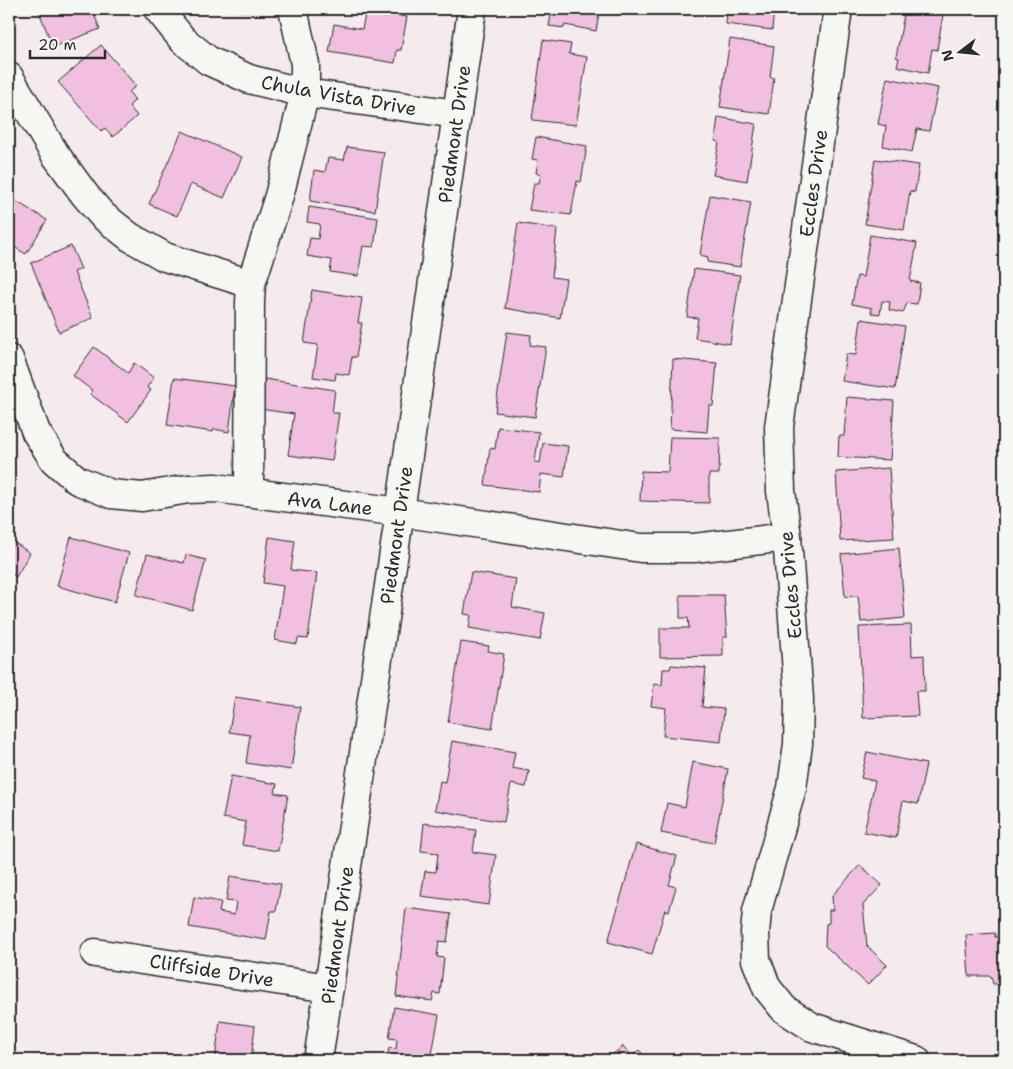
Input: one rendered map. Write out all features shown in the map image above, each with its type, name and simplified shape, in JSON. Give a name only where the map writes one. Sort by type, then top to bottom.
[{"type":"street","name":"Chula Vista Drive","points":[[158,9],[183,40],[210,61],[249,79],[305,93],[457,114]]},
{"type":"street","points":[[249,492],[251,284],[279,196],[305,93],[305,64],[293,9]]},
{"type":"street","name":"Piedmont Drive","points":[[318,1060],[400,512],[472,9]]},
{"type":"street","name":"Eccles Drive","points":[[838,9],[779,427],[781,491],[799,699],[798,744],[792,788],[757,911],[755,933],[756,960],[767,988],[784,1009],[812,1027],[916,1060]]},
{"type":"street","points":[[9,77],[55,154],[102,215],[130,237],[165,257],[251,284]]},
{"type":"street","name":"Ava Lane","points":[[9,359],[36,432],[54,460],[77,480],[111,494],[142,497],[188,489],[215,488],[400,512],[641,548],[694,548],[786,537]]},
{"type":"street","name":"Cliffside Drive","points":[[95,953],[329,988]]},
{"type":"building","points":[[38,9],[92,9],[100,29],[53,47]]},
{"type":"building","points":[[238,9],[269,9],[269,10],[238,11]]},
{"type":"building","points":[[352,9],[401,9],[400,16],[407,17],[401,50],[397,50],[395,63],[329,52],[334,24],[362,29],[365,15],[351,13]]},
{"type":"building","points":[[552,9],[600,9],[596,31],[565,25],[564,28],[549,26]]},
{"type":"building","points":[[727,9],[774,9],[772,30],[726,24]]},
{"type":"building","points":[[905,9],[944,9],[937,50],[932,49],[928,73],[897,66],[899,58],[896,57]]},
{"type":"building","points":[[730,39],[774,46],[770,77],[774,78],[769,114],[720,107]]},
{"type":"building","points":[[543,40],[571,44],[569,54],[587,57],[576,125],[532,120]]},
{"type":"building","points":[[101,45],[136,86],[129,92],[135,100],[129,106],[137,116],[113,137],[105,128],[101,131],[58,82]]},
{"type":"building","points":[[887,78],[938,88],[929,131],[917,129],[912,152],[883,146],[886,126],[878,124]]},
{"type":"building","points":[[718,117],[756,124],[747,181],[713,175],[719,142],[715,141]]},
{"type":"building","points":[[182,131],[242,157],[224,198],[191,184],[177,216],[149,204]]},
{"type":"building","points":[[536,137],[587,146],[581,182],[577,181],[571,215],[529,210],[534,183],[539,183],[541,174],[536,173],[538,160],[532,159]]},
{"type":"building","points":[[347,147],[384,152],[375,211],[310,201],[314,170],[325,172],[328,158],[344,160]]},
{"type":"building","points":[[875,159],[919,165],[915,192],[910,191],[904,230],[865,224]]},
{"type":"building","points":[[710,195],[751,202],[740,267],[707,262],[708,257],[700,255]]},
{"type":"building","points":[[9,197],[47,220],[26,254],[9,244]]},
{"type":"building","points":[[309,207],[378,218],[374,247],[363,246],[358,276],[330,272],[332,260],[307,256],[310,238],[318,239],[320,224],[307,222]]},
{"type":"building","points":[[518,223],[557,229],[552,277],[566,279],[560,318],[505,308]]},
{"type":"building","points":[[870,235],[917,243],[910,281],[920,283],[917,304],[907,303],[903,313],[889,310],[890,302],[882,301],[880,314],[871,313],[872,308],[852,304],[857,276],[863,277]]},
{"type":"building","points":[[71,246],[81,269],[74,272],[93,318],[59,332],[31,263]]},
{"type":"building","points":[[694,269],[740,275],[730,344],[695,338],[698,318],[687,317]]},
{"type":"building","points":[[312,290],[362,298],[358,323],[362,323],[356,357],[352,357],[349,375],[336,373],[335,380],[313,377],[318,345],[304,343]]},
{"type":"building","points":[[861,319],[905,326],[895,389],[842,381],[846,354],[856,355]]},
{"type":"building","points":[[507,332],[531,335],[530,345],[546,347],[535,417],[495,412]]},
{"type":"building","points":[[94,347],[128,373],[134,363],[154,378],[147,387],[151,390],[128,422],[90,394],[93,391],[73,376]]},
{"type":"building","points":[[673,359],[717,363],[713,406],[709,406],[707,432],[670,429]]},
{"type":"building","points":[[174,378],[235,386],[229,432],[214,429],[213,432],[167,425]]},
{"type":"building","points":[[265,379],[335,390],[332,413],[339,413],[332,461],[288,455],[294,414],[260,409]]},
{"type":"building","points":[[847,397],[894,401],[890,460],[838,457],[839,436],[844,436]]},
{"type":"building","points":[[498,427],[539,432],[535,462],[540,463],[543,443],[568,446],[564,477],[541,474],[539,492],[485,485],[490,448],[495,449]]},
{"type":"building","points":[[670,437],[720,438],[719,474],[709,474],[709,503],[640,501],[641,471],[668,472]]},
{"type":"building","points":[[889,468],[894,538],[840,541],[836,472]]},
{"type":"building","points":[[71,537],[129,553],[115,602],[57,586]]},
{"type":"building","points":[[269,537],[295,541],[291,570],[317,573],[308,639],[298,638],[297,644],[275,640],[283,586],[263,583]]},
{"type":"building","points":[[9,539],[30,553],[16,577],[9,572]]},
{"type":"building","points":[[899,548],[905,618],[861,622],[858,596],[845,597],[841,554]]},
{"type":"building","points":[[147,554],[184,563],[186,555],[206,560],[192,610],[136,595]]},
{"type":"building","points":[[471,572],[516,579],[512,607],[545,613],[540,640],[469,628],[471,615],[464,614]]},
{"type":"building","points":[[680,595],[724,595],[727,637],[723,637],[723,656],[660,657],[660,628],[689,628],[688,618],[680,618]]},
{"type":"building","points":[[911,625],[912,656],[924,655],[925,691],[916,691],[918,716],[863,718],[859,627]]},
{"type":"building","points":[[461,642],[489,646],[488,651],[504,654],[492,729],[448,722]]},
{"type":"building","points":[[671,665],[706,668],[702,707],[724,709],[721,742],[663,736],[666,708],[651,706],[654,684],[662,685],[663,669],[670,669]]},
{"type":"building","points":[[235,697],[300,707],[291,770],[246,763],[250,735],[229,732]]},
{"type":"building","points":[[452,741],[515,752],[512,768],[529,771],[526,787],[511,784],[504,822],[435,810],[440,781],[445,782]]},
{"type":"building","points":[[867,752],[926,764],[918,804],[903,801],[896,838],[864,832],[875,781],[861,778]]},
{"type":"building","points":[[693,762],[728,769],[714,843],[661,833],[667,803],[685,807]]},
{"type":"building","points":[[231,776],[277,784],[275,793],[288,795],[278,851],[242,845],[246,822],[223,818]]},
{"type":"building","points":[[424,823],[476,830],[473,852],[496,855],[489,905],[421,896],[425,871],[436,872],[438,853],[421,851]]},
{"type":"building","points":[[636,844],[677,856],[669,885],[676,887],[669,911],[665,910],[652,954],[608,942]]},
{"type":"building","points":[[860,865],[882,885],[863,905],[867,946],[887,965],[868,985],[825,946],[829,910],[833,910],[832,896]]},
{"type":"building","points":[[230,876],[281,884],[276,911],[271,911],[266,940],[189,927],[194,897],[221,902],[219,912],[234,915],[236,902],[226,901]]},
{"type":"building","points":[[406,908],[451,914],[447,942],[439,941],[437,957],[444,958],[440,994],[434,993],[432,1001],[396,996]]},
{"type":"building","points":[[995,933],[995,937],[1004,937],[1004,984],[993,984],[991,976],[969,976],[966,935]]},
{"type":"building","points":[[394,1007],[439,1015],[431,1060],[387,1060],[389,1048],[396,1049],[397,1039],[389,1038]]},
{"type":"building","points":[[220,1021],[255,1026],[251,1060],[215,1060]]},
{"type":"building","points":[[9,1037],[15,1043],[9,1049]]},
{"type":"building","points":[[623,1046],[632,1056],[639,1050],[648,1060],[606,1060]]}]
